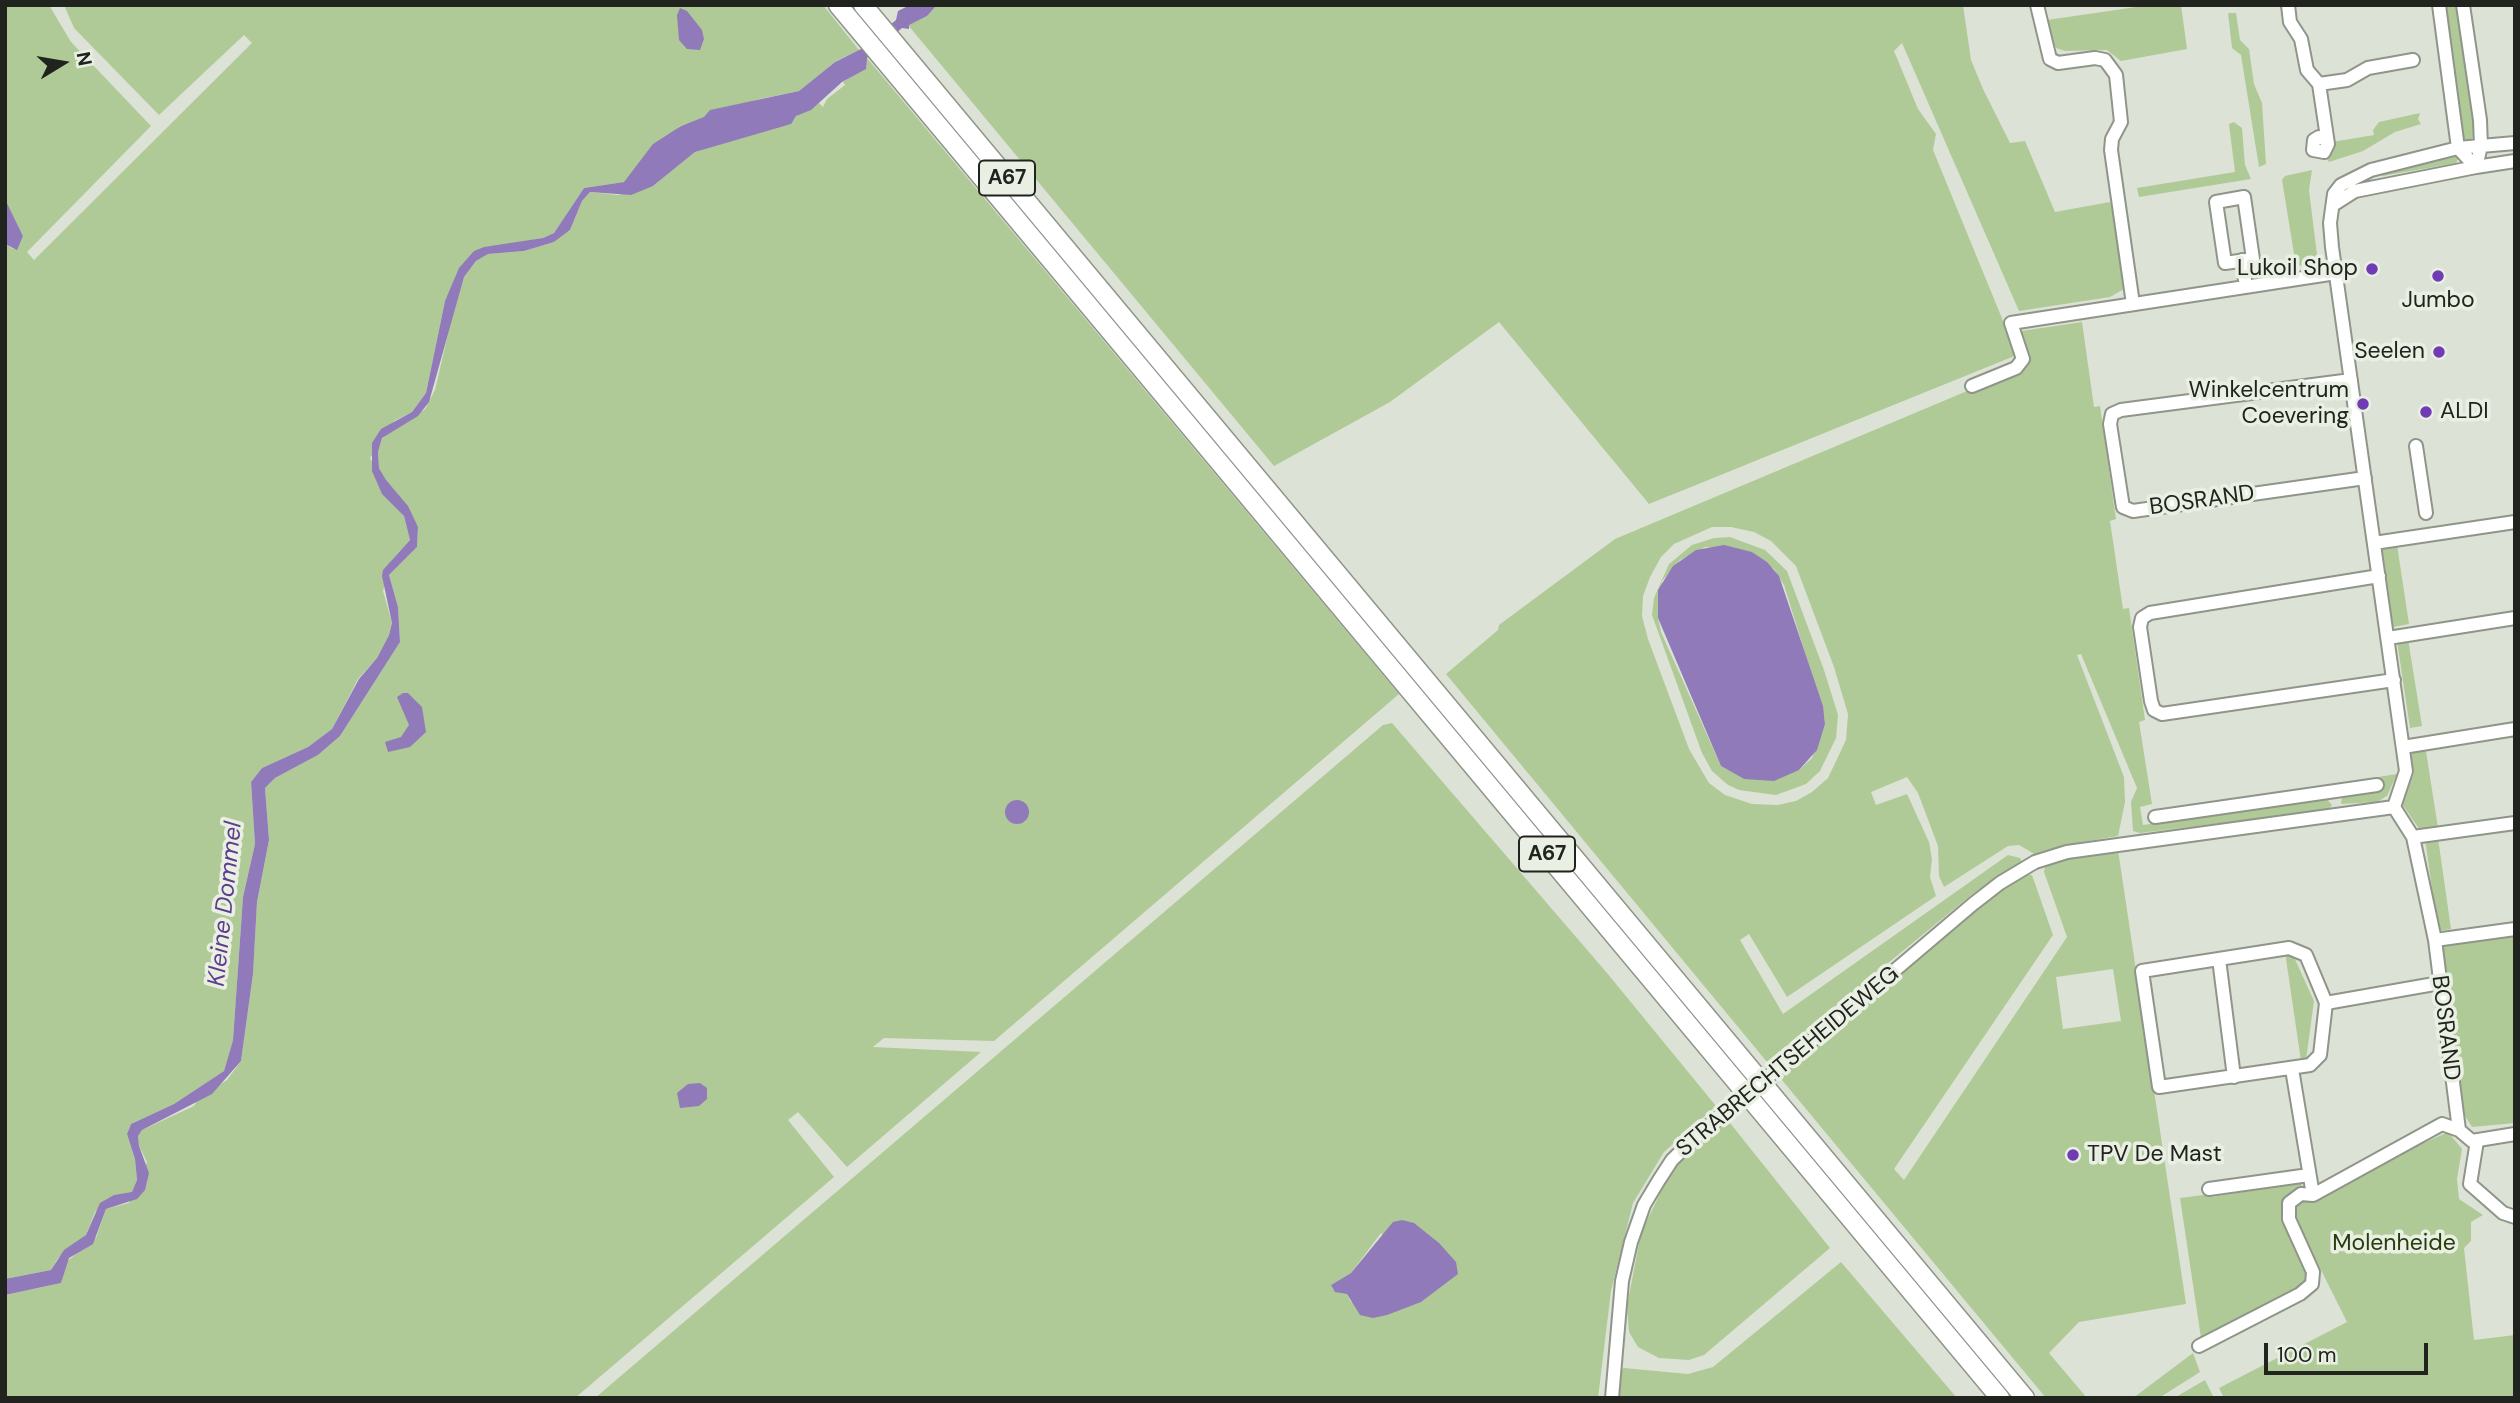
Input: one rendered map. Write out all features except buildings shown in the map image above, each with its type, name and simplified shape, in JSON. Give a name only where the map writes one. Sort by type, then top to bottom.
[{"type":"highway","name":"A67","points":[[838,5],[2000,1398]]},
{"type":"highway","name":"A67","points":[[863,5],[2025,1398]]},
{"type":"highway","name":"A67","points":[[868,5],[887,34]]},
{"type":"street","points":[[2037,5],[2050,59],[2058,63],[2095,58],[2105,60],[2116,75],[2121,122],[2110,150],[2133,304]]},
{"type":"street","points":[[2288,5],[2290,22],[2301,39],[2307,70],[2319,84],[2326,140]]},
{"type":"street","points":[[2438,5],[2458,148],[2476,167]]},
{"type":"street","points":[[2463,5],[2481,146],[2476,167]]},
{"type":"street","points":[[2319,84],[2347,80],[2368,68],[2413,60]]},
{"type":"street","points":[[2332,792],[2336,814],[2394,807],[2406,771],[2336,273],[2330,223],[2334,194],[2341,185],[2371,170],[2458,148],[2515,143]]},
{"type":"street","points":[[2333,205],[2355,191],[2515,160]]},
{"type":"street","points":[[2244,197],[2253,258],[2242,260],[2225,263],[2216,202],[2244,197]]},
{"type":"street","points":[[2242,260],[2245,287]]},
{"type":"street","points":[[1972,386],[2016,368],[2023,359],[2011,323],[2336,273]]},
{"type":"street","name":"BOSRAND","points":[[2351,380],[2121,410],[2112,414],[2110,424],[2123,507],[2133,511],[2365,478]]},
{"type":"street","points":[[2416,446],[2426,513]]},
{"type":"street","points":[[2374,543],[2515,522]]},
{"type":"street","points":[[2379,576],[2150,613],[2142,618],[2140,626],[2151,701],[2154,710],[2162,714],[2394,680]]},
{"type":"street","points":[[2388,638],[2515,618]]},
{"type":"street","points":[[2403,747],[2515,729]]},
{"type":"street","points":[[2155,817],[2376,785]]},
{"type":"street","name":"BOSRAND","points":[[2394,807],[2413,837],[2435,940],[2459,1130]]},
{"type":"street","name":"STRABRECHTSEHEIDEWEG","points":[[1612,1398],[1622,1281],[1631,1242],[1644,1205],[1672,1160],[1700,1133],[1973,904],[2000,883],[2035,862],[2067,852],[2336,814]]},
{"type":"street","points":[[2413,837],[2515,823]]},
{"type":"street","points":[[2435,940],[2515,929]]},
{"type":"street","points":[[2290,948],[2306,955],[2326,1003],[2320,1055],[2310,1065],[2292,1069],[2159,1087],[2142,971],[2219,959],[2290,948]]},
{"type":"street","points":[[2219,959],[2234,1077]]},
{"type":"street","points":[[2326,1003],[2440,983]]},
{"type":"street","points":[[2292,1069],[2313,1195]]},
{"type":"street","points":[[2199,1346],[2301,1294],[2312,1284],[2313,1272],[2289,1219],[2289,1203],[2301,1194],[2313,1195],[2442,1124],[2459,1130],[2466,1139],[2477,1141],[2515,1134]]},
{"type":"street","points":[[2477,1141],[2470,1184],[2503,1213],[2515,1217]]},
{"type":"street","points":[[2209,1189],[2309,1175]]},
{"type":"green space","points":[[5,5],[49,5],[71,42],[151,126],[27,252],[34,260],[252,43],[244,35],[159,115],[74,28],[64,5],[823,5],[859,50],[836,61],[799,91],[760,99],[680,126],[624,182],[584,188],[554,233],[543,238],[474,251],[445,301],[426,393],[412,412],[394,421],[370,458],[395,505],[404,516],[410,540],[392,560],[383,591],[392,623],[389,635],[377,658],[358,679],[332,729],[308,747],[262,768],[251,782],[255,844],[243,897],[233,1040],[224,1071],[174,1104],[131,1124],[127,1134],[135,1159],[137,1180],[132,1193],[114,1195],[95,1212],[86,1235],[58,1258],[51,1270],[5,1279],[5,244],[13,249],[23,236],[5,199]]},
{"type":"green space","points":[[937,5],[1963,5],[1971,60],[1983,89],[2010,143],[2025,141],[2055,212],[2110,202],[2116,221],[2124,289],[2110,297],[2019,311],[1902,43],[1894,51],[1918,109],[1936,134],[1933,150],[2017,355],[1649,504],[1499,322],[1390,402],[1274,466],[908,25],[927,16]]},
{"type":"green space","points":[[2150,5],[2181,5],[2187,49],[2121,61],[2107,50],[2065,51],[2056,48],[2047,20]]},
{"type":"green space","points":[[2442,5],[2457,5],[2475,134],[2470,141],[2463,138]]},
{"type":"green space","points":[[2228,13],[2236,13],[2240,40],[2249,49],[2254,84],[2262,103],[2266,164],[2259,167],[2241,55],[2232,48]]},
{"type":"green space","points":[[867,58],[1399,694],[994,1041],[884,1038],[873,1047],[981,1052],[847,1167],[798,1112],[788,1120],[834,1177],[575,1398],[5,1398],[5,1295],[61,1283],[66,1262],[96,1238],[106,1209],[129,1203],[147,1162],[139,1146],[138,1136],[142,1130],[194,1106],[198,1099],[227,1080],[241,1061],[253,974],[257,902],[269,840],[265,788],[275,778],[318,755],[340,736],[400,642],[398,607],[389,575],[417,547],[418,527],[379,468],[378,452],[382,438],[425,409],[435,390],[464,277],[476,261],[488,254],[524,251],[554,242],[570,230],[582,201],[590,192],[618,195],[653,186],[695,152],[779,125],[789,125],[796,116],[818,102],[823,107],[827,99],[845,85],[843,82],[859,71]]},
{"type":"green space","points":[[2420,113],[2418,119],[2421,124],[2395,132],[2363,151],[2329,162],[2324,156],[2331,152],[2332,142],[2374,135],[2373,130],[2379,122]]},
{"type":"green space","points":[[2234,122],[2242,128],[2245,165],[2251,179],[2139,197],[2137,188],[2235,172],[2229,124]]},
{"type":"green space","points":[[2455,152],[2459,157],[2456,163],[2383,176],[2380,173]]},
{"type":"green space","points":[[2312,170],[2309,190],[2318,263],[2296,266],[2282,180],[2285,176]]},
{"type":"green space","points":[[2082,322],[2094,407],[2100,406],[2116,519],[2110,521],[2123,609],[2129,608],[2145,720],[2139,722],[2152,804],[2140,807],[2143,825],[2326,798],[2332,805],[2328,810],[2140,833],[2133,831],[2131,802],[2137,788],[2081,654],[2077,655],[2124,777],[2125,802],[2118,836],[2076,843],[2036,855],[2019,845],[2008,846],[1944,887],[1939,876],[1938,846],[1918,793],[1907,777],[1871,792],[1876,805],[1907,794],[1929,842],[1932,859],[1930,877],[1936,896],[1787,997],[1749,934],[1740,940],[1783,1014],[2008,855],[2020,858],[2023,864],[1993,879],[1970,896],[1767,1062],[1446,674],[1498,630],[1499,625],[1615,539],[2029,365],[2020,343],[2021,331]],"holes":[[[1712,527],[1731,527],[1754,532],[1771,541],[1796,566],[1834,667],[1848,714],[1846,740],[1828,778],[1796,801],[1778,805],[1752,804],[1725,795],[1709,783],[1689,749],[1642,616],[1643,596],[1661,557],[1674,544]]]},
{"type":"green space","points":[[1730,537],[1765,550],[1787,571],[1838,715],[1836,738],[1820,771],[1806,784],[1776,795],[1739,790],[1728,785],[1712,771],[1702,753],[1652,615],[1654,598],[1669,564],[1692,545],[1714,538]],"holes":[[[1705,547],[1752,552],[1774,569],[1784,585],[1825,724],[1812,758],[1799,770],[1744,779],[1721,766],[1661,632],[1658,618],[1662,581],[1680,560]]]},
{"type":"green space","points":[[2397,545],[2409,624],[2393,627],[2382,546]]},
{"type":"green space","points":[[2408,639],[2422,726],[2410,728],[2397,641]]},
{"type":"green space","points":[[1392,723],[1607,973],[1716,1106],[1664,1152],[1633,1203],[1611,1291],[1598,1398],[595,1398],[1383,725]],"holes":[[[1381,1233],[1421,1302],[1351,1302],[1347,1294],[1331,1285],[1351,1273]]]},
{"type":"green space","points":[[2426,751],[2438,828],[2420,830],[2402,804],[2414,773],[2411,753]]},
{"type":"green space","points":[[2397,774],[2387,796],[2377,802],[2341,804],[2342,796],[2379,791],[2378,777]]},
{"type":"green space","points":[[2438,838],[2451,929],[2438,931],[2425,839]]},
{"type":"green space","points":[[2118,850],[2186,1304],[2079,1322],[2049,1353],[2087,1398],[2046,1398],[1777,1074],[1988,897],[2025,875],[2032,875],[2053,935],[1894,1169],[1904,1180],[2067,937],[2044,872],[2045,866],[2073,856]],"holes":[[[2113,969],[2121,1021],[2063,1029],[2056,977]]]},
{"type":"green space","points":[[2515,933],[2515,1123],[2472,1127],[2465,1116],[2442,950],[2445,943]]},
{"type":"green space","points":[[2285,952],[2294,957],[2314,1001],[2306,1060],[2301,1061]]},
{"type":"green space","points":[[1726,1118],[1830,1248],[1704,1355],[1689,1360],[1659,1358],[1638,1347],[1629,1332],[1627,1306],[1641,1233],[1671,1171],[1688,1150]]},
{"type":"green space","name":"Molenheide","points":[[2448,1132],[2462,1149],[2457,1179],[2459,1199],[2483,1215],[2471,1222],[2471,1241],[2464,1248],[2474,1340],[2515,1335],[2515,1398],[2224,1398],[2219,1388],[2347,1322],[2293,1214],[2296,1204],[2306,1196]]},
{"type":"green space","points":[[2301,1183],[2302,1187],[2286,1201],[2283,1210],[2311,1271],[2307,1283],[2201,1338],[2180,1198],[2211,1194],[2212,1197]]},
{"type":"green space","points":[[1841,1262],[1957,1398],[1613,1398],[1620,1370],[1624,1368],[1688,1374],[1713,1367]]},
{"type":"green space","points":[[2193,1353],[2200,1372],[2159,1398],[2133,1398]]},
{"type":"green space","points":[[2205,1380],[2214,1398],[2174,1398]]},
{"type":"shaded area","points":[[910,5],[937,5],[927,16],[909,25],[909,29],[902,28],[867,58],[866,69],[842,82],[811,110],[796,116],[791,124],[695,152],[653,186],[631,195],[590,192],[582,201],[570,230],[554,242],[524,251],[488,254],[476,261],[464,277],[429,402],[418,416],[382,438],[378,452],[379,468],[408,506],[418,527],[417,547],[389,575],[398,607],[400,642],[340,736],[318,755],[275,778],[265,788],[269,840],[257,902],[253,974],[241,1061],[212,1094],[142,1130],[138,1136],[139,1146],[149,1173],[145,1190],[137,1199],[106,1209],[93,1244],[69,1258],[61,1283],[5,1295],[5,1279],[51,1270],[64,1250],[86,1235],[100,1203],[114,1195],[132,1192],[137,1180],[135,1159],[127,1134],[131,1124],[174,1104],[224,1071],[233,1040],[243,897],[255,844],[251,782],[262,768],[308,747],[332,729],[359,679],[377,658],[389,635],[392,623],[383,570],[410,540],[404,516],[382,494],[372,471],[372,443],[381,429],[412,412],[426,393],[445,301],[459,268],[474,251],[484,247],[543,238],[554,233],[584,188],[624,182],[653,144],[681,126],[704,117],[710,110],[799,91],[835,62],[861,49],[896,20],[898,11]]},
{"type":"shaded area","points":[[680,8],[687,11],[702,30],[704,39],[700,50],[687,49],[679,40],[677,15]]},
{"type":"shaded area","points":[[5,199],[23,236],[17,250],[5,244]]},
{"type":"shaded area","points":[[1724,545],[1752,552],[1767,562],[1779,576],[1823,706],[1825,724],[1817,750],[1799,770],[1774,781],[1744,779],[1721,766],[1658,618],[1658,590],[1673,566],[1696,550]]},
{"type":"shaded area","points":[[408,693],[422,707],[426,732],[410,747],[388,752],[385,742],[401,737],[409,725],[397,697]]},
{"type":"shaded area","points":[[1017,800],[1025,804],[1029,812],[1025,820],[1017,824],[1009,820],[1005,812],[1009,804]]},
{"type":"shaded area","points":[[700,1083],[707,1088],[707,1099],[699,1106],[680,1108],[677,1093],[688,1084]]},
{"type":"shaded area","points":[[1402,1220],[1414,1223],[1439,1243],[1456,1262],[1458,1274],[1421,1302],[1373,1318],[1360,1315],[1347,1294],[1335,1292],[1331,1285],[1351,1273],[1393,1222]]},
{"type":"place","name":"Lukoil Shop","points":[[2372,269]]},
{"type":"place","name":"Jumbo","points":[[2438,276]]},
{"type":"place","name":"Seelen","points":[[2439,352]]},
{"type":"place","name":"Winkelcentrum Coevering","points":[[2363,404]]},
{"type":"place","name":"ALDI","points":[[2426,412]]},
{"type":"place","name":"TPV De Mast","points":[[2073,1155]]},
{"type":"water label","name":"Kleine Dommel","points":[[226,904]]}]
